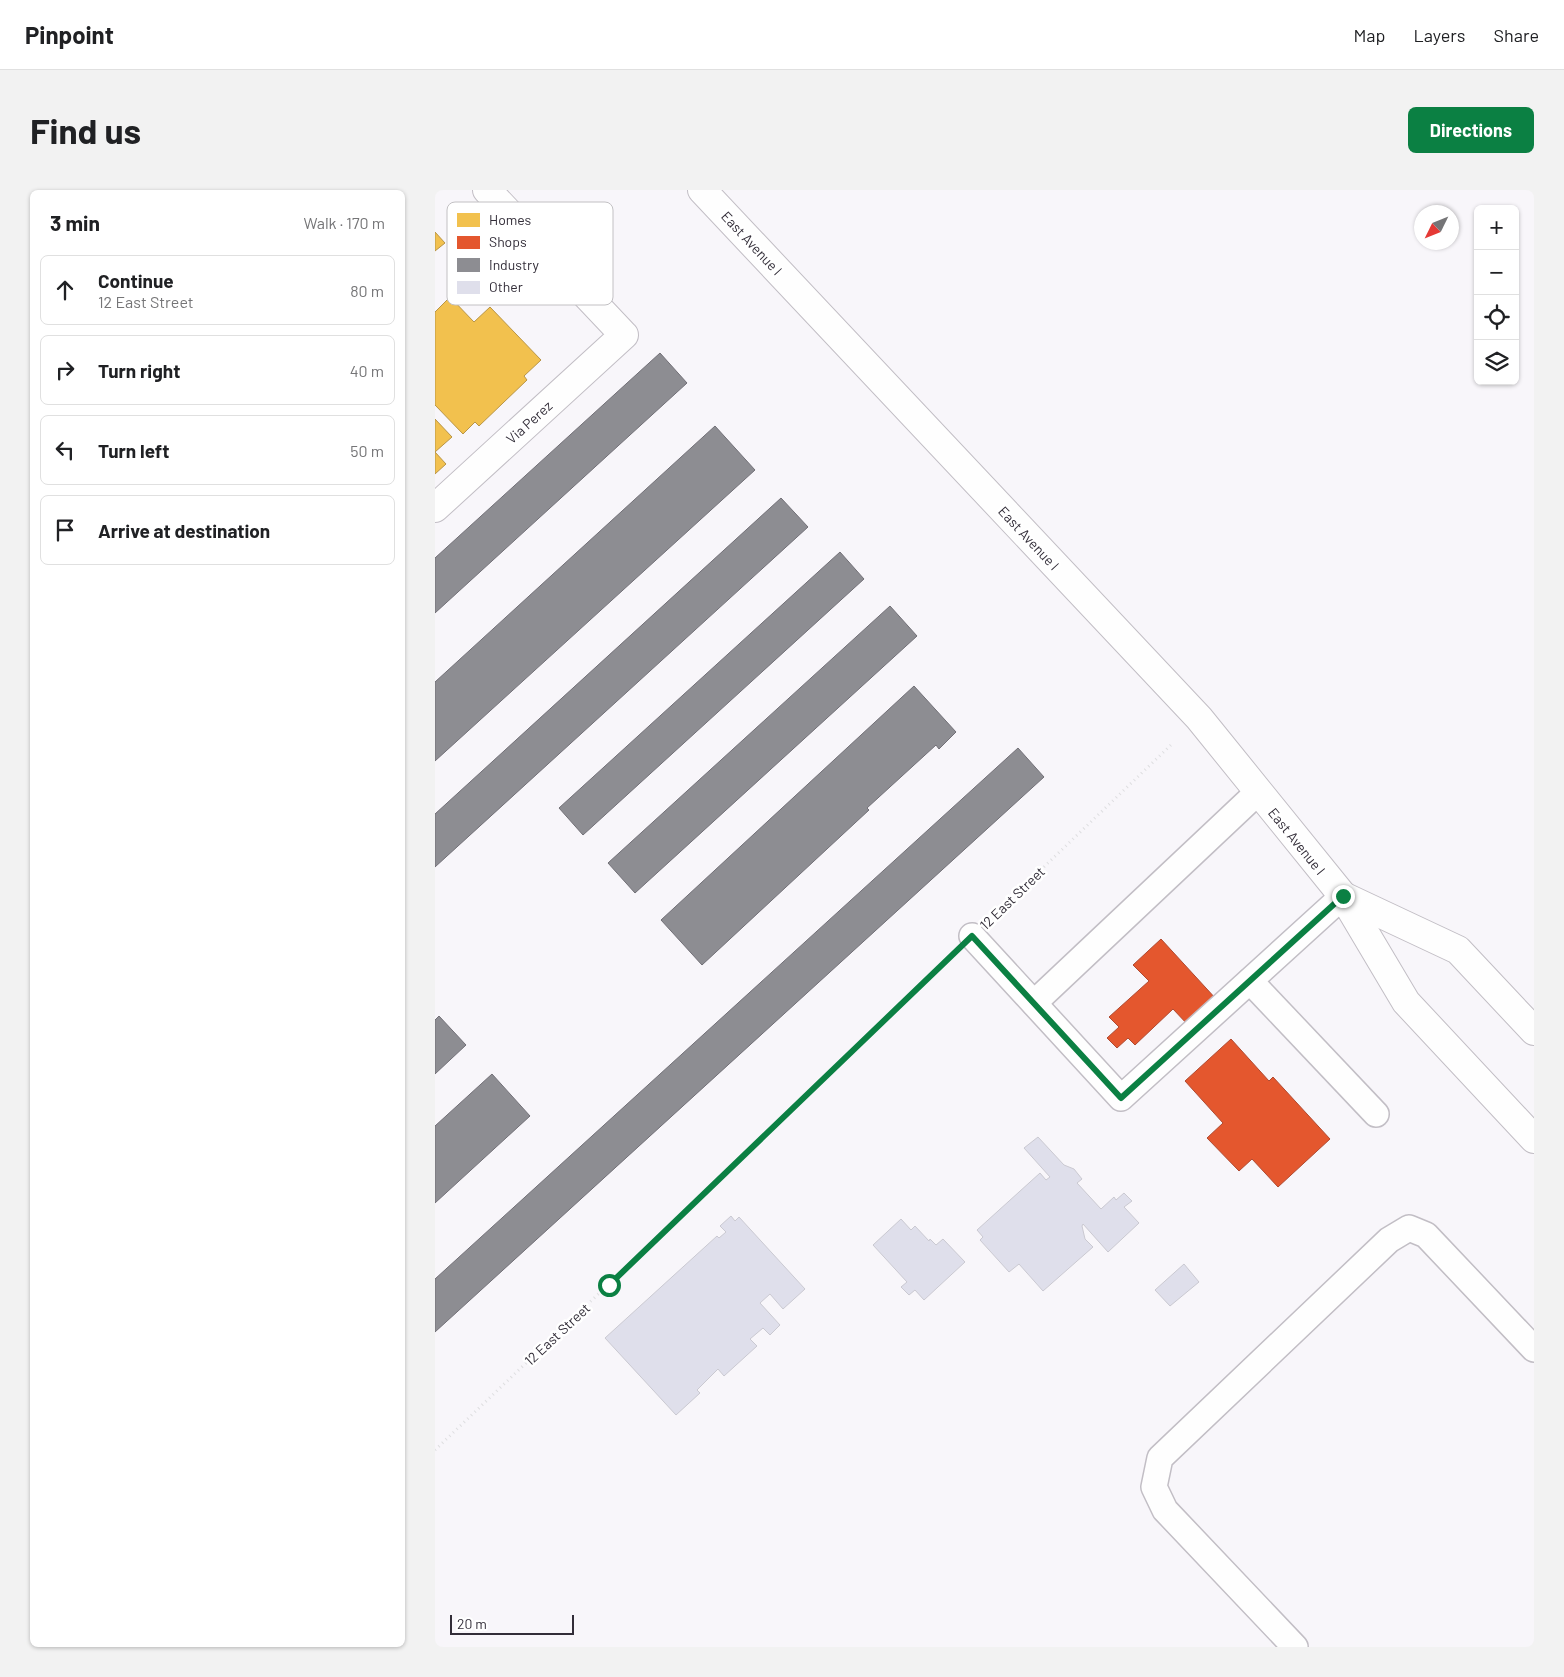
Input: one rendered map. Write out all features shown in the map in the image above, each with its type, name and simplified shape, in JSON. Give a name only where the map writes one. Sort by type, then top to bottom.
[{"type":"main road","name":"Via Perez","points":[[487,190],[498,202]]},
{"type":"main road","name":"East Avenue I","points":[[702,190],[1199,718],[1343,896],[1406,1002],[1534,1139]]},
{"type":"main road","name":"Via Perez","points":[[435,508],[624,335],[596,305]]},
{"type":"main road","name":"East Avenue I","points":[[1343,896],[1458,950],[1534,1031]]},
{"type":"lane","points":[[1034,1003],[1258,792]]},
{"type":"lane","points":[[972,936],[1121,1098],[1343,896]]},
{"type":"lane","points":[[1250,981],[1376,1114]]},
{"type":"lane","points":[[1295,1647],[1165,1510],[1153,1487],[1160,1458],[1389,1240],[1409,1228],[1426,1234],[1534,1349]]},
{"type":"path","name":"12 East Street","points":[[435,1450],[1199,718]]},
{"type":"building: Homes","points":[[435,232],[445,243],[435,251]]},
{"type":"building: Homes","points":[[447,300],[447,305],[458,305],[474,322],[490,307],[541,360],[524,376],[527,380],[479,426],[475,422],[463,434],[435,405],[435,312]]},
{"type":"building: Homes","points":[[435,419],[452,437],[435,452]]},
{"type":"building: Homes","points":[[435,452],[446,464],[435,474]]},
{"type":"building: Shops","points":[[1161,939],[1217,1000],[1189,1026],[1173,1009],[1135,1045],[1128,1038],[1117,1048],[1107,1038],[1119,1027],[1109,1017],[1149,981],[1133,965]]},
{"type":"building: Shops","points":[[1231,1039],[1269,1081],[1273,1077],[1330,1139],[1278,1187],[1252,1159],[1239,1171],[1207,1138],[1223,1123],[1185,1081]]},
{"type":"building: Industry","points":[[660,353],[687,383],[435,613],[435,558]]},
{"type":"building: Industry","points":[[715,426],[755,470],[435,761],[435,682]]},
{"type":"building: Industry","points":[[781,498],[808,527],[435,867],[435,814]]},
{"type":"building: Industry","points":[[840,552],[864,579],[583,835],[559,808]]},
{"type":"building: Industry","points":[[890,606],[917,636],[635,893],[608,863]]},
{"type":"building: Industry","points":[[914,686],[956,732],[939,749],[936,745],[867,808],[869,810],[702,965],[661,920]]},
{"type":"building: Industry","points":[[1018,748],[1044,777],[435,1332],[435,1279]]},
{"type":"building: Industry","points":[[439,1016],[466,1045],[435,1074],[435,1020]]},
{"type":"building: Industry","points":[[492,1074],[530,1116],[435,1203],[435,1126]]},
{"type":"building: Other","points":[[1038,1137],[1064,1165],[1074,1169],[1082,1179],[1077,1183],[1101,1209],[1114,1197],[1116,1200],[1124,1193],[1132,1201],[1124,1207],[1139,1223],[1108,1252],[1083,1224],[1085,1239],[1093,1247],[1043,1291],[1019,1264],[1009,1272],[980,1240],[983,1237],[977,1230],[1040,1173],[1046,1180],[1050,1177],[1024,1148]]},
{"type":"building: Other","points":[[731,1216],[735,1221],[739,1217],[805,1289],[783,1309],[770,1294],[760,1303],[780,1325],[770,1335],[763,1328],[750,1339],[757,1346],[724,1376],[718,1369],[697,1390],[700,1393],[676,1415],[605,1338],[717,1236],[719,1238],[726,1232],[720,1226]]},
{"type":"building: Other","points":[[901,1219],[911,1230],[915,1226],[929,1241],[930,1239],[936,1245],[943,1239],[965,1262],[924,1300],[915,1290],[909,1295],[901,1287],[907,1282],[873,1245]]},
{"type":"building: Other","points":[[1184,1264],[1199,1282],[1170,1306],[1155,1290]]},
{"type":"route","points":[[609,1285],[972,936],[1121,1098],[1343,896]]}]
